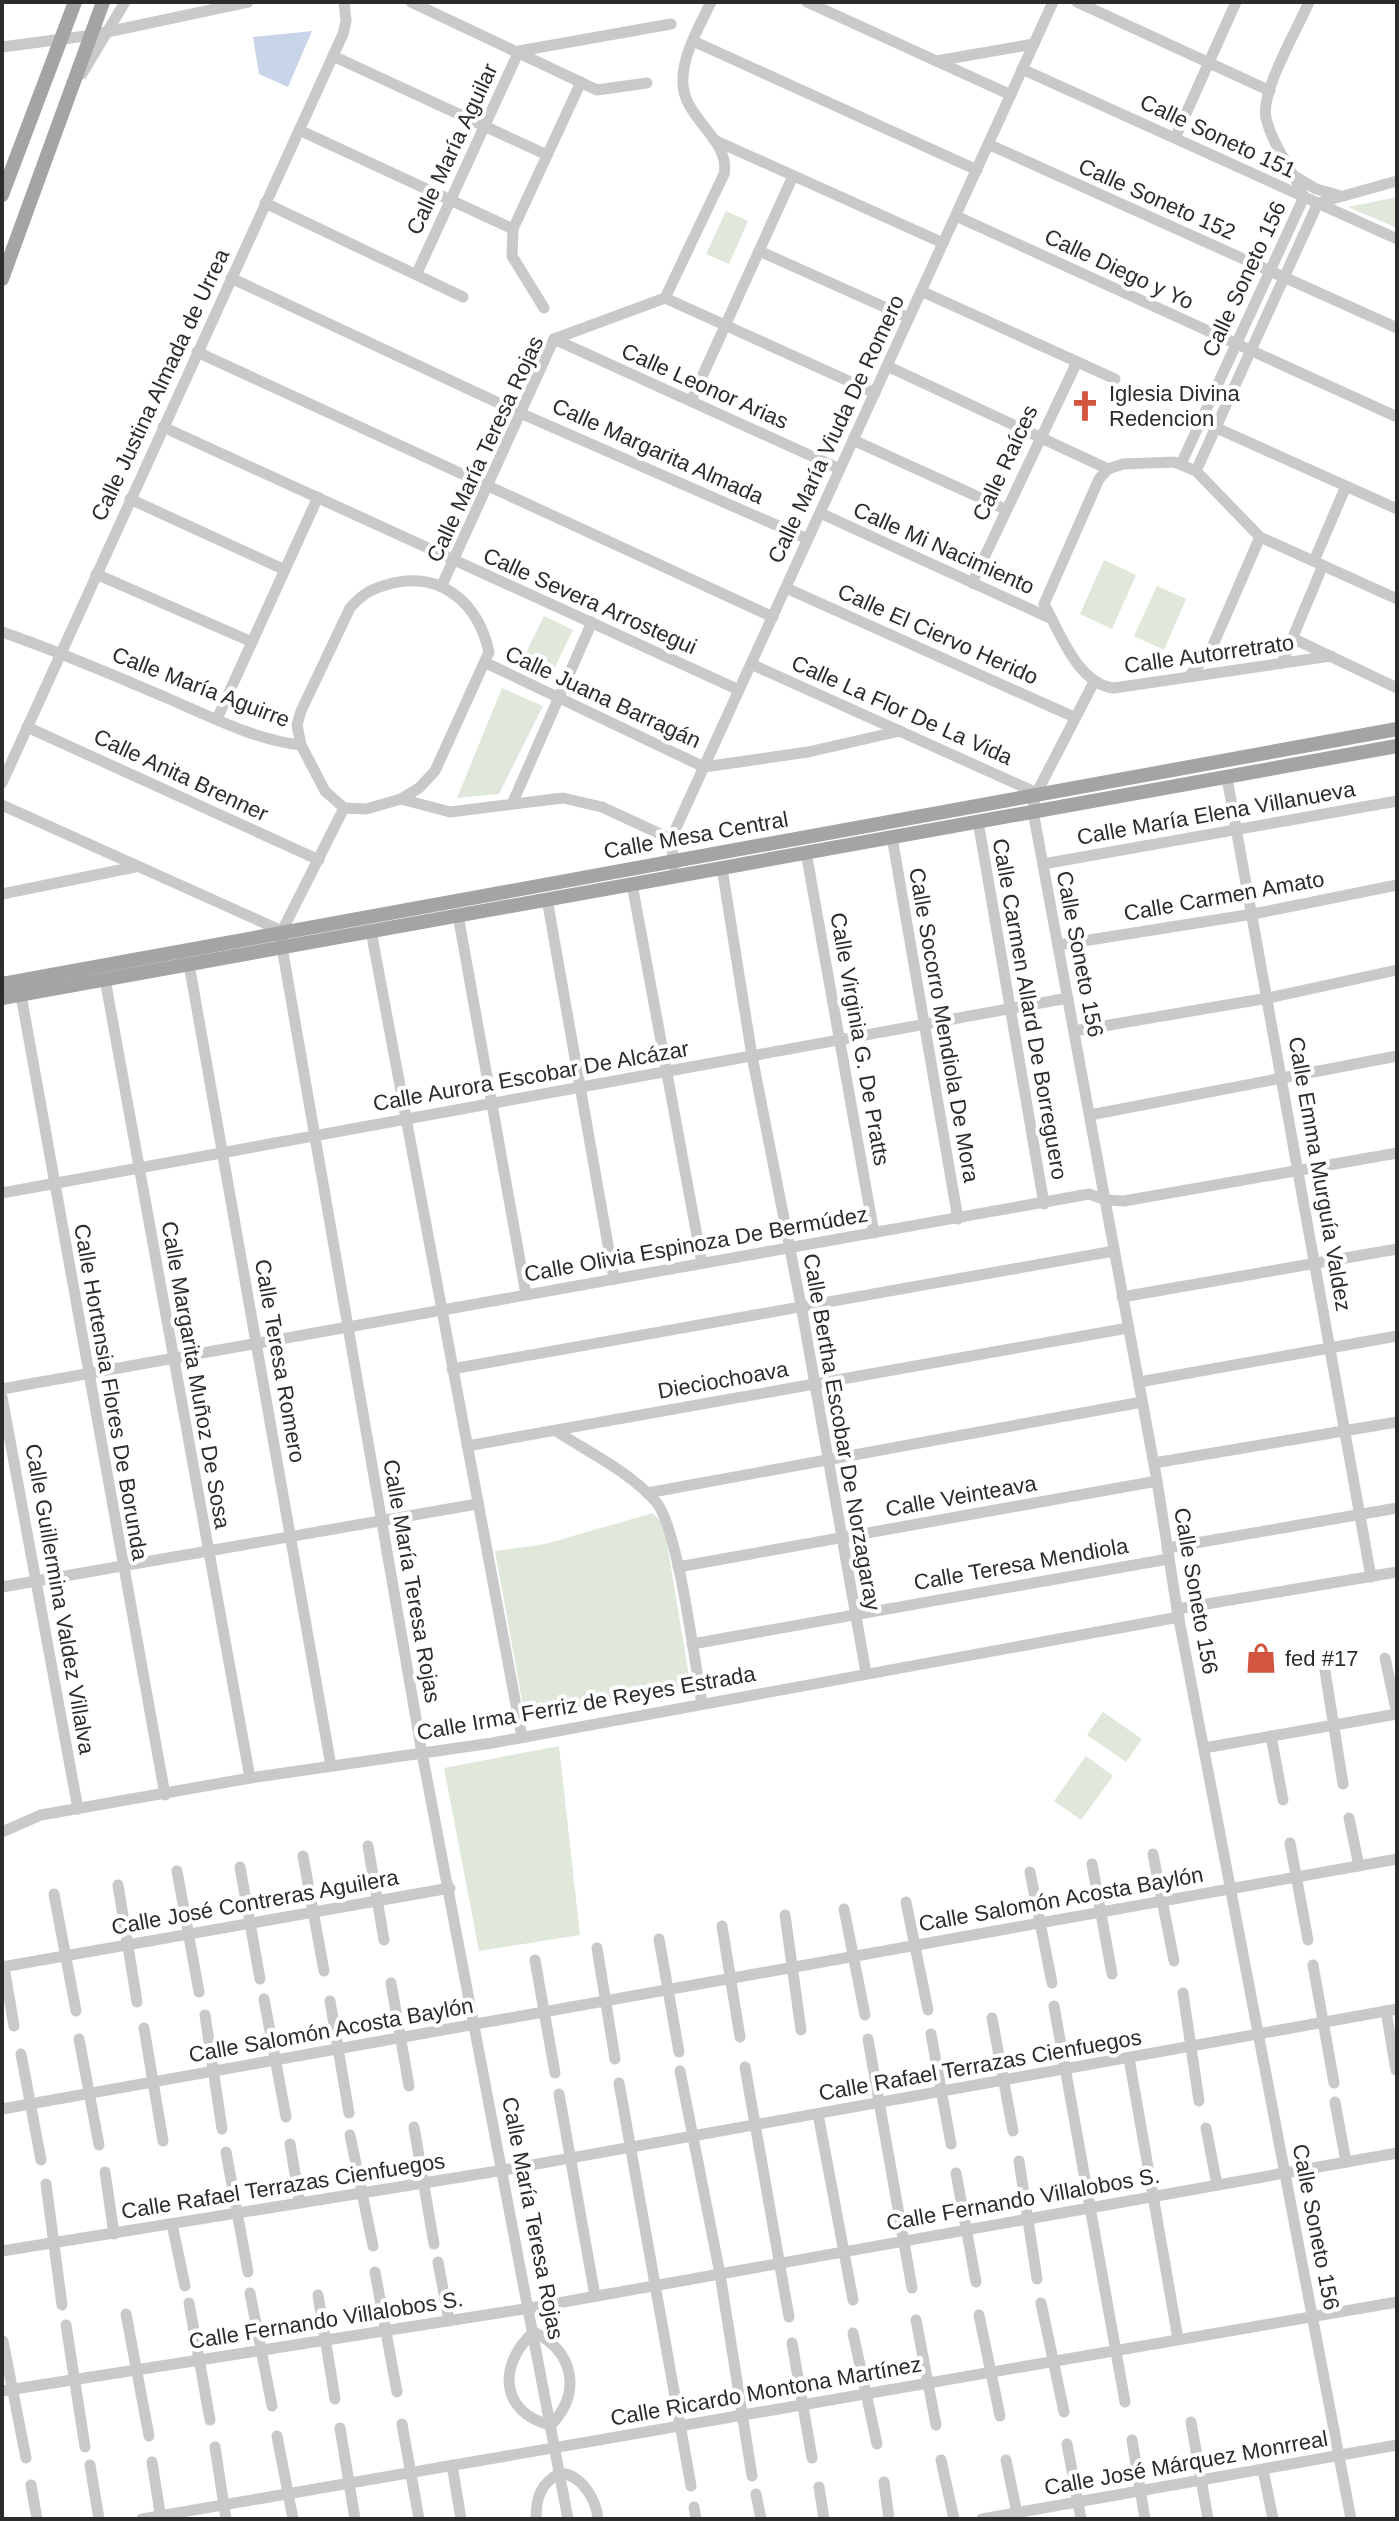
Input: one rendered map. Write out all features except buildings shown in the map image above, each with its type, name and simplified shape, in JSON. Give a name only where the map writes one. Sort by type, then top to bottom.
[{"type":"main road","points":[[2,195],[75,2]]},
{"type":"main road","points":[[2,279],[73,88],[100,33],[103,2]]},
{"type":"main road","name":"Calle Mesa Central","points":[[2,984],[282,931],[674,868],[1397,729]]},
{"type":"main road","name":"Calle Mesa Central","points":[[2,998],[632,884],[674,868],[722,868],[978,821],[1035,800],[1227,778],[1397,746]]},
{"type":"street","points":[[100,33],[125,2]]},
{"type":"street","points":[[2,47],[63,40],[248,2]]},
{"type":"street","name":"Calle Justina Almada de Urrea","points":[[2,783],[333,56],[345,27],[344,2]]},
{"type":"street","points":[[411,2],[597,90],[647,83]]},
{"type":"street","points":[[711,2],[693,41],[683,74],[684,94],[725,158],[724,174],[665,298],[875,393]]},
{"type":"street","points":[[807,2],[1011,95]]},
{"type":"street","name":"Calle María Viuda De Romero","points":[[674,868],[671,839],[1053,2]]},
{"type":"street","points":[[1077,2],[1270,91]]},
{"type":"street","points":[[1175,138],[1236,2]]},
{"type":"street","points":[[1304,197],[1266,119],[1265,103],[1309,2]]},
{"type":"street","name":"Calle María Aguilar","points":[[417,273],[519,51],[671,24]]},
{"type":"street","points":[[693,41],[977,170]]},
{"type":"street","points":[[935,61],[1034,44]]},
{"type":"street","points":[[333,56],[547,155]]},
{"type":"street","name":"Calle Soneto 151","points":[[1022,69],[1397,239]]},
{"type":"street","points":[[544,308],[512,256],[513,229],[581,82]]},
{"type":"street","points":[[299,130],[513,229]]},
{"type":"street","points":[[710,138],[943,243]]},
{"type":"street","name":"Calle Soneto 152","points":[[988,144],[1397,328]]},
{"type":"street","points":[[1292,174],[1316,189],[1338,195]]},
{"type":"street","points":[[691,401],[793,176]]},
{"type":"street","points":[[1318,203],[1397,181]]},
{"type":"street","name":"Calle Soneto 156","points":[[1181,464],[1304,197]]},
{"type":"street","points":[[265,203],[463,297]]},
{"type":"street","name":"Calle Soneto 156","points":[[1196,471],[1318,203]]},
{"type":"street","name":"Calle Diego y Yo","points":[[956,216],[1235,346],[1397,417]]},
{"type":"street","points":[[759,251],[909,318]]},
{"type":"street","name":"Calle Margarita Almada","points":[[231,278],[520,413],[808,539]]},
{"type":"street","points":[[921,291],[1115,379]]},
{"type":"street","name":"Calle María Teresa Rojas","points":[[442,585],[554,339],[665,298]]},
{"type":"street","name":"Calle Leonor Arias","points":[[554,339],[840,469]]},
{"type":"street","points":[[197,352],[773,617]]},
{"type":"street","name":"Calle Raíces","points":[[972,583],[1039,436],[1077,362]]},
{"type":"street","points":[[887,366],[1108,469]]},
{"type":"street","points":[[1201,421],[1397,509]]},
{"type":"street","name":"Calle Severa Arrostegui","points":[[163,427],[739,690]]},
{"type":"street","points":[[853,440],[1005,509]]},
{"type":"street","points":[[1035,800],[1094,682],[1083,671],[1044,604],[1099,479],[1108,469],[1123,464],[1181,464],[1196,471],[1260,537],[1397,599]]},
{"type":"street","points":[[1282,663],[1346,486]]},
{"type":"street","points":[[217,719],[318,497]]},
{"type":"street","points":[[130,499],[285,570]]},
{"type":"street","name":"Calle Mi Nacimiento","points":[[820,513],[1052,619]]},
{"type":"street","points":[[1188,677],[1210,652],[1260,537]]},
{"type":"street","points":[[96,574],[252,642]]},
{"type":"street","points":[[2,805],[282,931],[344,808],[366,809],[401,799],[419,788],[435,771],[489,652],[486,638],[460,598],[427,579],[411,579],[362,594],[350,608],[301,711],[297,725],[301,745]]},
{"type":"street","name":"Calle El Ciervo Herido","points":[[786,588],[1074,717]]},
{"type":"street","points":[[512,804],[592,622]]},
{"type":"street","name":"Calle María Aguirre","points":[[2,632],[60,652],[217,719],[301,745],[325,791],[344,808]]},
{"type":"street","name":"Calle Autorretrato","points":[[1292,638],[1397,688]]},
{"type":"street","name":"Calle Autorretrato","points":[[1094,682],[1114,688],[1331,656]]},
{"type":"street","name":"Calle Juana Barragán","points":[[486,663],[704,767]]},
{"type":"street","name":"Calle La Flor De La Vida","points":[[751,664],[900,731],[1035,800]]},
{"type":"street","name":"Calle Anita Brenner","points":[[27,727],[319,860]]},
{"type":"street","points":[[704,767],[808,752],[900,731]]},
{"type":"street","name":"Calle Emma Murguía Valdez","points":[[1227,778],[1371,1577]]},
{"type":"street","points":[[401,799],[450,812],[563,798],[583,800],[671,839]]},
{"type":"street","name":"Calle Soneto 156","points":[[1035,800],[1043,864],[1154,1463],[1178,1613],[1351,2519]]},
{"type":"street","name":"Calle María Elena Villanueva","points":[[1043,864],[1397,801]]},
{"type":"street","name":"Calle Carmen Allard De Borreguero","points":[[978,821],[1044,1204]]},
{"type":"street","name":"Calle Socorro Mendiola De Mora","points":[[892,837],[922,1025],[958,1219]]},
{"type":"street","name":"Calle Virginia G. De Pratts","points":[[806,852],[874,1233]]},
{"type":"street","points":[[2,894],[136,867]]},
{"type":"street","name":"Calle Bertha Escobar De Norzagaray","points":[[722,868],[752,1056],[801,1305],[853,1614],[866,1673]]},
{"type":"street","points":[[632,884],[702,1263]]},
{"type":"street","name":"Calle Carmen Amato","points":[[1058,945],[1253,914],[1397,885]]},
{"type":"street","points":[[547,899],[614,1279]]},
{"type":"street","points":[[458,915],[495,1104],[526,1294]]},
{"type":"street","name":"Calle María Teresa Rojas","points":[[282,931],[282,947],[313,1135],[422,1753],[504,2170],[568,2519]]},
{"type":"street","points":[[371,931],[522,1737]]},
{"type":"street","name":"Calle Teresa Romero","points":[[189,964],[331,1766]]},
{"type":"street","points":[[1074,1031],[1268,998],[1397,970]]},
{"type":"street","name":"Calle Margarita Muñoz De Sosa","points":[[105,979],[250,1778]]},
{"type":"street","name":"Calle Hortensia Flores De Borunda","points":[[21,995],[165,1795]]},
{"type":"street","name":"Calle Aurora Escobar De Alcázar","points":[[2,1193],[1068,998]]},
{"type":"street","points":[[1090,1115],[1397,1056]]},
{"type":"street","name":"Calle Olivia Espinoza De Bermúdez","points":[[2,1389],[1089,1194],[1106,1200],[1124,1201],[1397,1153]]},
{"type":"street","points":[[1122,1297],[1397,1249]]},
{"type":"street","points":[[452,1369],[1114,1251]]},
{"type":"street","name":"Dieciochoava","points":[[467,1446],[1128,1328]]},
{"type":"street","points":[[1139,1382],[1397,1336]]},
{"type":"street","name":"Calle Guillermina Valdez Villalva","points":[[2,1397],[39,1581],[78,1809]]},
{"type":"street","points":[[647,1493],[1142,1402]]},
{"type":"street","points":[[1154,1463],[1397,1422]]},
{"type":"street","name":"Calle Irma Ferriz de Reyes Estrada","points":[[556,1431],[647,1493],[665,1516],[678,1567],[702,1704]]},
{"type":"street","name":"Calle Veinteava","points":[[678,1567],[1157,1481]]},
{"type":"street","points":[[2,1587],[477,1504]]},
{"type":"street","name":"Calle Teresa Mendiola","points":[[692,1644],[1397,1508]]},
{"type":"street","points":[[1178,1613],[1397,1572]]},
{"type":"street","name":"Calle Irma Ferriz de Reyes Estrada","points":[[2,1832],[34,1817],[250,1778],[522,1737],[1178,1613]]},
{"type":"street","points":[[1204,1748],[1397,1714],[1385,1658]]},
{"type":"street","points":[[1325,1671],[1343,1784]]},
{"type":"street","points":[[1271,1736],[1283,1800]]},
{"type":"street","points":[[1349,1818],[1359,1866]]},
{"type":"street","points":[[1290,1843],[1308,1940]]},
{"type":"street","points":[[368,1846],[384,1940]]},
{"type":"street","points":[[1153,1854],[1174,1961]]},
{"type":"street","points":[[303,1856],[324,1971]]},
{"type":"street","name":"Calle Salomón Acosta Baylón","points":[[2,2109],[1397,1859]]},
{"type":"street","points":[[1092,1864],[1112,1974]]},
{"type":"street","points":[[240,1867],[260,1979]]},
{"type":"street","points":[[177,1871],[199,1992]]},
{"type":"street","points":[[1030,1872],[1052,1983]]},
{"type":"street","points":[[118,1885],[137,2002]]},
{"type":"street","name":"Calle José Contreras Aguilera","points":[[3,1967],[450,1888]]},
{"type":"street","points":[[54,1894],[76,2011]]},
{"type":"street","points":[[906,1902],[928,2010]]},
{"type":"street","points":[[844,1909],[865,2015]]},
{"type":"street","points":[[785,1915],[795,1967],[801,2030]]},
{"type":"street","points":[[722,1926],[740,2037]]},
{"type":"street","points":[[659,1939],[679,2052]]},
{"type":"street","points":[[597,1948],[615,2059]]},
{"type":"street","points":[[535,1960],[555,2073]]},
{"type":"street","points":[[1313,1965],[1334,2083]]},
{"type":"street","points":[[3,1967],[14,2026]]},
{"type":"street","points":[[391,1983],[409,2086]]},
{"type":"street","points":[[1183,1993],[1199,2101]]},
{"type":"street","points":[[264,1999],[286,2117]]},
{"type":"street","points":[[330,2001],[349,2113]]},
{"type":"street","points":[[1054,2006],[1093,2207],[1125,2402]]},
{"type":"street","points":[[1392,2010],[1396,2070]]},
{"type":"street","name":"Calle Rafael Terrazas Cienfuegos","points":[[2,2251],[504,2170],[1392,2010]]},
{"type":"street","points":[[205,2015],[222,2129]]},
{"type":"street","points":[[992,2018],[1013,2131]]},
{"type":"street","points":[[144,2028],[163,2141]]},
{"type":"street","points":[[931,2034],[951,2144]]},
{"type":"street","points":[[79,2039],[99,2145]]},
{"type":"street","points":[[868,2039],[912,2288]]},
{"type":"street","points":[[21,2054],[28,2105],[41,2160]]},
{"type":"street","points":[[1129,2058],[1178,2339]]},
{"type":"street","points":[[745,2067],[789,2317]]},
{"type":"street","points":[[680,2071],[720,2274],[752,2476]]},
{"type":"street","points":[[619,2083],[691,2486]]},
{"type":"street","points":[[559,2094],[595,2296]]},
{"type":"street","points":[[1335,2102],[1346,2162]]},
{"type":"street","points":[[818,2114],[853,2300]]},
{"type":"street","points":[[414,2127],[434,2244]]},
{"type":"street","points":[[1206,2128],[1217,2185]]},
{"type":"street","points":[[350,2135],[373,2246]]},
{"type":"street","points":[[290,2144],[300,2203]]},
{"type":"street","points":[[226,2152],[248,2272]]},
{"type":"street","name":"Calle Fernando Villalobos S.","points":[[7,2390],[530,2308],[1397,2153]]},
{"type":"street","points":[[1019,2161],[1037,2279]]},
{"type":"street","points":[[105,2172],[114,2234]]},
{"type":"street","points":[[956,2173],[976,2282]]},
{"type":"street","points":[[46,2184],[62,2305]]},
{"type":"street","points":[[172,2224],[185,2286]]},
{"type":"street","points":[[438,2262],[449,2321]]},
{"type":"street","points":[[375,2272],[397,2392]]},
{"type":"street","points":[[250,2293],[272,2406]]},
{"type":"street","points":[[318,2295],[335,2399]]},
{"type":"street","name":"Calle Ricardo Montona Martínez","points":[[142,2519],[1397,2302]]},
{"type":"street","points":[[189,2303],[210,2420]]},
{"type":"street","points":[[1041,2303],[1064,2412]]},
{"type":"street","points":[[126,2314],[149,2436]]},
{"type":"street","points":[[979,2315],[1000,2416]]},
{"type":"street","points":[[916,2320],[936,2425]]},
{"type":"street","points":[[66,2325],[85,2447]]},
{"type":"street","points":[[534,2332],[560,2350],[571,2376],[567,2402],[551,2425],[525,2412],[510,2387],[513,2354],[534,2332]]},
{"type":"street","points":[[853,2333],[877,2444]]},
{"type":"street","points":[[3,2341],[7,2390],[26,2458]]},
{"type":"street","points":[[792,2343],[812,2458]]},
{"type":"street","points":[[1191,2422],[1208,2519]]},
{"type":"street","points":[[402,2424],[419,2519]]},
{"type":"street","points":[[340,2428],[355,2519]]},
{"type":"street","points":[[277,2436],[293,2519]]},
{"type":"street","points":[[1132,2440],[1145,2519]]},
{"type":"street","points":[[1067,2444],[1081,2519]]},
{"type":"street","name":"Calle José Márquez Monrreal","points":[[982,2519],[1017,2516],[1078,2502],[1397,2445]]},
{"type":"street","points":[[215,2447],[226,2519]]},
{"type":"street","points":[[941,2460],[954,2519]]},
{"type":"street","points":[[1006,2460],[1017,2516]]},
{"type":"street","points":[[152,2462],[161,2517]]},
{"type":"street","points":[[90,2465],[99,2519]]},
{"type":"street","points":[[452,2465],[461,2519]]},
{"type":"street","points":[[1263,2470],[1273,2519]]},
{"type":"street","points":[[536,2519],[538,2494],[546,2482],[560,2473],[568,2474],[586,2489],[595,2502],[598,2519]]},
{"type":"street","points":[[884,2482],[889,2519]]},
{"type":"street","points":[[31,2485],[37,2519]]},
{"type":"street","points":[[819,2487],[824,2519]]},
{"type":"street","points":[[756,2494],[761,2519]]},
{"type":"shaded area","points":[[1397,197],[1397,228],[1348,207]]},
{"type":"shaded area","points":[[726,211],[748,221],[729,264],[706,254]]},
{"type":"shaded area","points":[[1104,560],[1136,575],[1112,629],[1080,614]]},
{"type":"shaded area","points":[[1157,586],[1186,599],[1164,650],[1134,636]]},
{"type":"shaded area","points":[[544,616],[573,630],[551,675],[522,661]]},
{"type":"shaded area","points":[[502,688],[543,706],[499,794],[457,798]]},
{"type":"shaded area","points":[[653,1513],[664,1525],[691,1688],[525,1717],[495,1551],[545,1544]]},
{"type":"shaded area","points":[[1103,1712],[1142,1739],[1126,1762],[1087,1735]]},
{"type":"shaded area","points":[[559,1746],[580,1935],[479,1951],[444,1768]]},
{"type":"shaded area","points":[[1086,1756],[1113,1776],[1081,1820],[1054,1801]]},
{"type":"water","points":[[312,31],[288,87],[259,74],[253,37]]},
{"type":"place","name":"Iglesia Divina Redencion","points":[[1085,406]]},
{"type":"place","name":"fed #17","points":[[1261,1658]]}]
